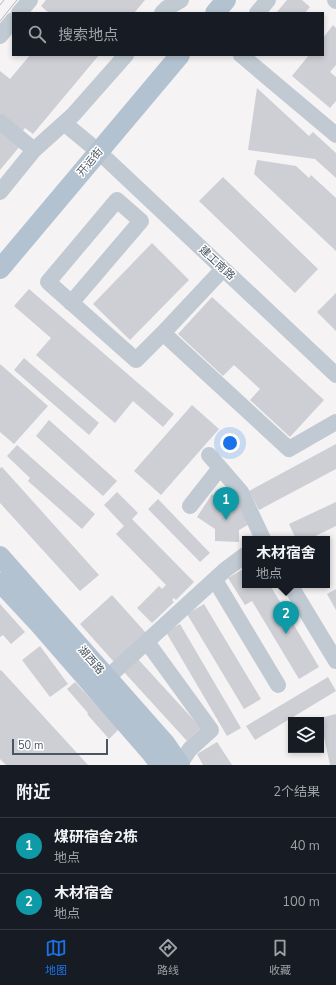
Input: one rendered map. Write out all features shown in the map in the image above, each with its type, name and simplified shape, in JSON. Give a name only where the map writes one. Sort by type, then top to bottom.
[{"type":"main road","points":[[216,12],[226,0]]},
{"type":"main road","name":"开运街","points":[[0,269],[179,56]]},
{"type":"main road","name":"湖西路","points":[[0,556],[165,743],[179,765]]},
{"type":"main road","name":"湖西路","points":[[0,582],[44,630],[160,765]]},
{"type":"street","points":[[20,12],[30,0]]},
{"type":"street","points":[[258,12],[268,0]]},
{"type":"street","points":[[0,36],[12,21]]},
{"type":"street","points":[[0,192],[34,150],[73,115],[125,56]]},
{"type":"street","points":[[242,56],[336,135]]},
{"type":"street","points":[[0,122],[34,150]]},
{"type":"street","name":"建工南路","points":[[64,123],[99,152],[336,374]]},
{"type":"street","points":[[71,303],[141,221],[118,200],[48,282],[71,303],[136,360],[164,333],[223,269]]},
{"type":"street","points":[[164,333],[289,449],[336,422]]},
{"type":"street","points":[[209,455],[241,492],[262,536]]},
{"type":"street","points":[[190,506],[220,468]]},
{"type":"street","points":[[107,678],[226,570],[242,557]]},
{"type":"street","points":[[215,580],[278,685]]},
{"type":"street","points":[[292,588],[336,661]]},
{"type":"street","points":[[147,642],[211,730],[190,749],[179,765]]},
{"type":"building","points":[[46,0],[145,0],[135,12],[48,12],[41,6]]},
{"type":"building","points":[[287,0],[302,0],[310,7],[306,12],[277,12]]},
{"type":"building","points":[[333,25],[336,28],[336,65],[330,72],[336,77],[336,101],[330,108],[292,76],[308,56],[324,56],[324,37]]},
{"type":"building","points":[[29,56],[98,56],[33,134],[25,128],[22,132],[0,114],[0,71],[10,79]]},
{"type":"building","points":[[257,88],[309,136],[313,132],[336,153],[336,178],[315,159],[248,150]]},
{"type":"building","points":[[0,130],[20,146],[0,170]]},
{"type":"building","points":[[257,160],[296,166],[309,178],[311,175],[336,198],[336,251],[254,174]]},
{"type":"building","points":[[223,177],[318,269],[295,293],[199,201]]},
{"type":"building","points":[[152,243],[189,280],[130,340],[93,304]]},
{"type":"building","points":[[29,289],[174,414],[163,427],[133,401],[115,423],[36,355],[51,338],[14,306]]},
{"type":"building","points":[[336,293],[336,331],[317,312]]},
{"type":"building","points":[[212,297],[324,400],[290,437],[250,400],[260,389],[234,365],[223,376],[178,334]]},
{"type":"building","points":[[24,358],[99,423],[89,435],[14,370]]},
{"type":"building","points":[[0,364],[48,406],[14,444],[0,432]]},
{"type":"building","points":[[192,405],[219,429],[161,495],[134,471]]},
{"type":"building","points":[[49,420],[117,481],[103,496],[36,436]]},
{"type":"building","points":[[336,444],[336,469],[259,510],[249,491]]},
{"type":"building","points":[[17,445],[95,514],[82,529],[28,481],[30,478],[7,456]]},
{"type":"building","points":[[2,467],[99,575],[80,591],[0,503],[0,468]]},
{"type":"building","points":[[117,492],[138,513],[132,519],[194,582],[176,600],[174,598],[172,600],[174,602],[152,623],[137,608],[159,586],[162,589],[166,585],[116,534],[124,526],[104,505]]},
{"type":"building","points":[[212,494],[234,508],[243,503],[253,522],[239,530],[239,542],[215,541],[215,529],[197,517]]},
{"type":"building","points":[[158,499],[210,553],[200,562],[148,509]]},
{"type":"building","points":[[336,502],[336,526],[315,536],[295,536],[289,524]]},
{"type":"building","points":[[242,570],[242,588],[272,588],[319,667],[299,679],[252,601],[245,605],[228,578]]},
{"type":"building","points":[[336,589],[336,610],[327,594]]},
{"type":"building","points":[[112,595],[146,633],[114,662],[80,624]]},
{"type":"building","points":[[0,604],[25,632],[11,644],[3,635],[0,637]]},
{"type":"building","points":[[204,604],[261,699],[244,709],[187,614]]},
{"type":"building","points":[[180,624],[241,728],[227,736],[166,632]]},
{"type":"building","points":[[40,646],[68,684],[50,697],[22,660]]},
{"type":"building","points":[[137,658],[201,728],[187,741],[123,671]]},
{"type":"building","points":[[1,670],[88,765],[6,765],[0,759]]},
{"type":"building","points":[[328,677],[336,691],[293,717],[288,717],[288,720],[255,740],[246,726]]},
{"type":"building","points":[[75,682],[119,729],[109,739],[67,689]]},
{"type":"building","points":[[336,714],[336,765],[330,765],[324,737],[324,717]]},
{"type":"building","points":[[217,742],[232,765],[203,765],[197,754]]},
{"type":"tram line","points":[[0,5],[4,0]]},
{"type":"tram line","points":[[0,21],[17,0]]},
{"type":"place","name":"煤研宿舍2栋","points":[[226,520]]},
{"type":"place","name":"木材宿舍","points":[[286,634]]}]
